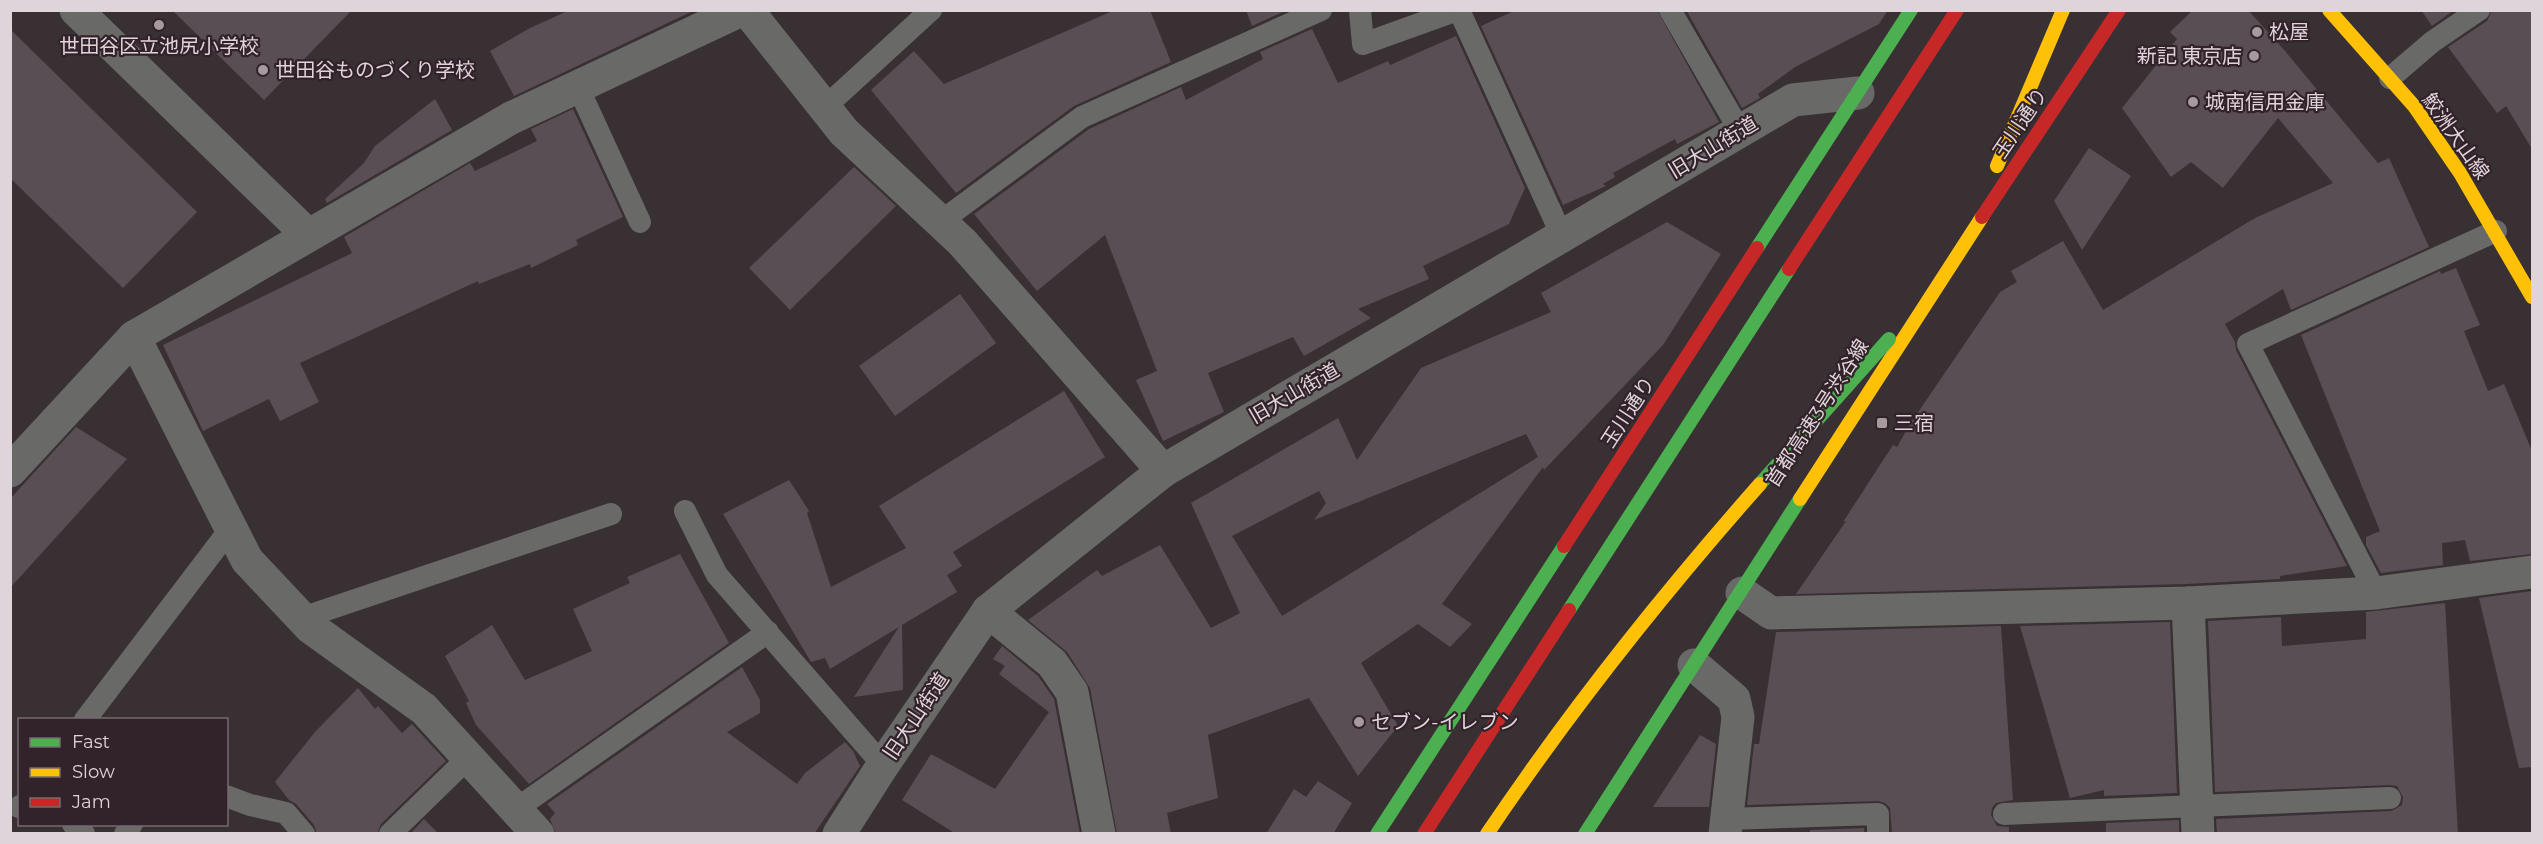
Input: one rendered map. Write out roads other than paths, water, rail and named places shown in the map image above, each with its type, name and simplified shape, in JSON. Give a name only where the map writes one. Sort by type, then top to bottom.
[{"type":"main road","name":"玉川通り","points":[[1377,834],[1911,10]]},
{"type":"main road","points":[[1424,834],[1957,10]]},
{"type":"main road","points":[[1994,173],[2063,10]]},
{"type":"main road","name":"玉川通り","points":[[1585,834],[1694,665],[1735,589],[2119,10]]},
{"type":"main road","name":"鮫洲大山線","points":[[2329,10],[2414,106],[2460,172],[2532,297]]},
{"type":"main road","name":"首都高速3号渋谷線","points":[[1735,589],[1889,339],[2037,106]]},
{"type":"main road","points":[[1487,834],[1540,755],[1608,664],[1664,595],[1889,339]]},
{"type":"street","points":[[76,10],[308,235]]},
{"type":"street","points":[[10,471],[134,337],[511,118],[741,10]]},
{"type":"street","points":[[747,10],[844,132],[962,242],[1163,471]]},
{"type":"street","name":"旧大山街道","points":[[839,834],[988,611],[1163,471],[1793,100],[1858,93]]},
{"type":"street","points":[[134,337],[247,560],[310,627],[424,709],[538,834]]},
{"type":"street","points":[[1735,589],[1771,613],[2188,603],[2376,593],[2532,572]]},
{"type":"street","points":[[2188,603],[2197,820]]},
{"type":"street","points":[[988,611],[1052,663],[1072,692],[1099,834]]},
{"type":"street","points":[[1694,665],[1734,699],[1738,717],[1726,826]]},
{"type":"lane","points":[[824,108],[931,10]]},
{"type":"lane","points":[[940,222],[1082,117],[1321,10]]},
{"type":"lane","points":[[1359,10],[1363,44],[1459,10],[1562,236]]},
{"type":"lane","points":[[1670,10],[1740,131]]},
{"type":"lane","points":[[2390,78],[2432,42],[2479,10]]},
{"type":"lane","points":[[578,87],[640,222]]},
{"type":"lane","points":[[2376,593],[2248,344],[2496,231]]},
{"type":"lane","points":[[685,511],[717,575],[883,765]]},
{"type":"lane","points":[[302,618],[611,514]]},
{"type":"lane","points":[[87,718],[231,528]]},
{"type":"lane","points":[[516,809],[768,632]]},
{"type":"lane","points":[[390,834],[468,757]]},
{"type":"lane","points":[[228,797],[250,805],[286,813],[304,834]]},
{"type":"lane","points":[[2004,814],[2197,820],[2390,798]]},
{"type":"lane","points":[[1726,826],[1878,814],[1878,834]]},
{"type":"place","name":"世田谷区立池尻小学校","points":[[159,25]]},
{"type":"place","name":"松屋","points":[[2257,32]]},
{"type":"place","name":"新記 東京店","points":[[2254,56]]},
{"type":"place","name":"世田谷ものづくり学校","points":[[263,70]]},
{"type":"place","name":"城南信用金庫","points":[[2193,102]]},
{"type":"place","name":"三宿","points":[[1882,423]]},
{"type":"place","name":"セブン-イレブン","points":[[1359,722]]}]
